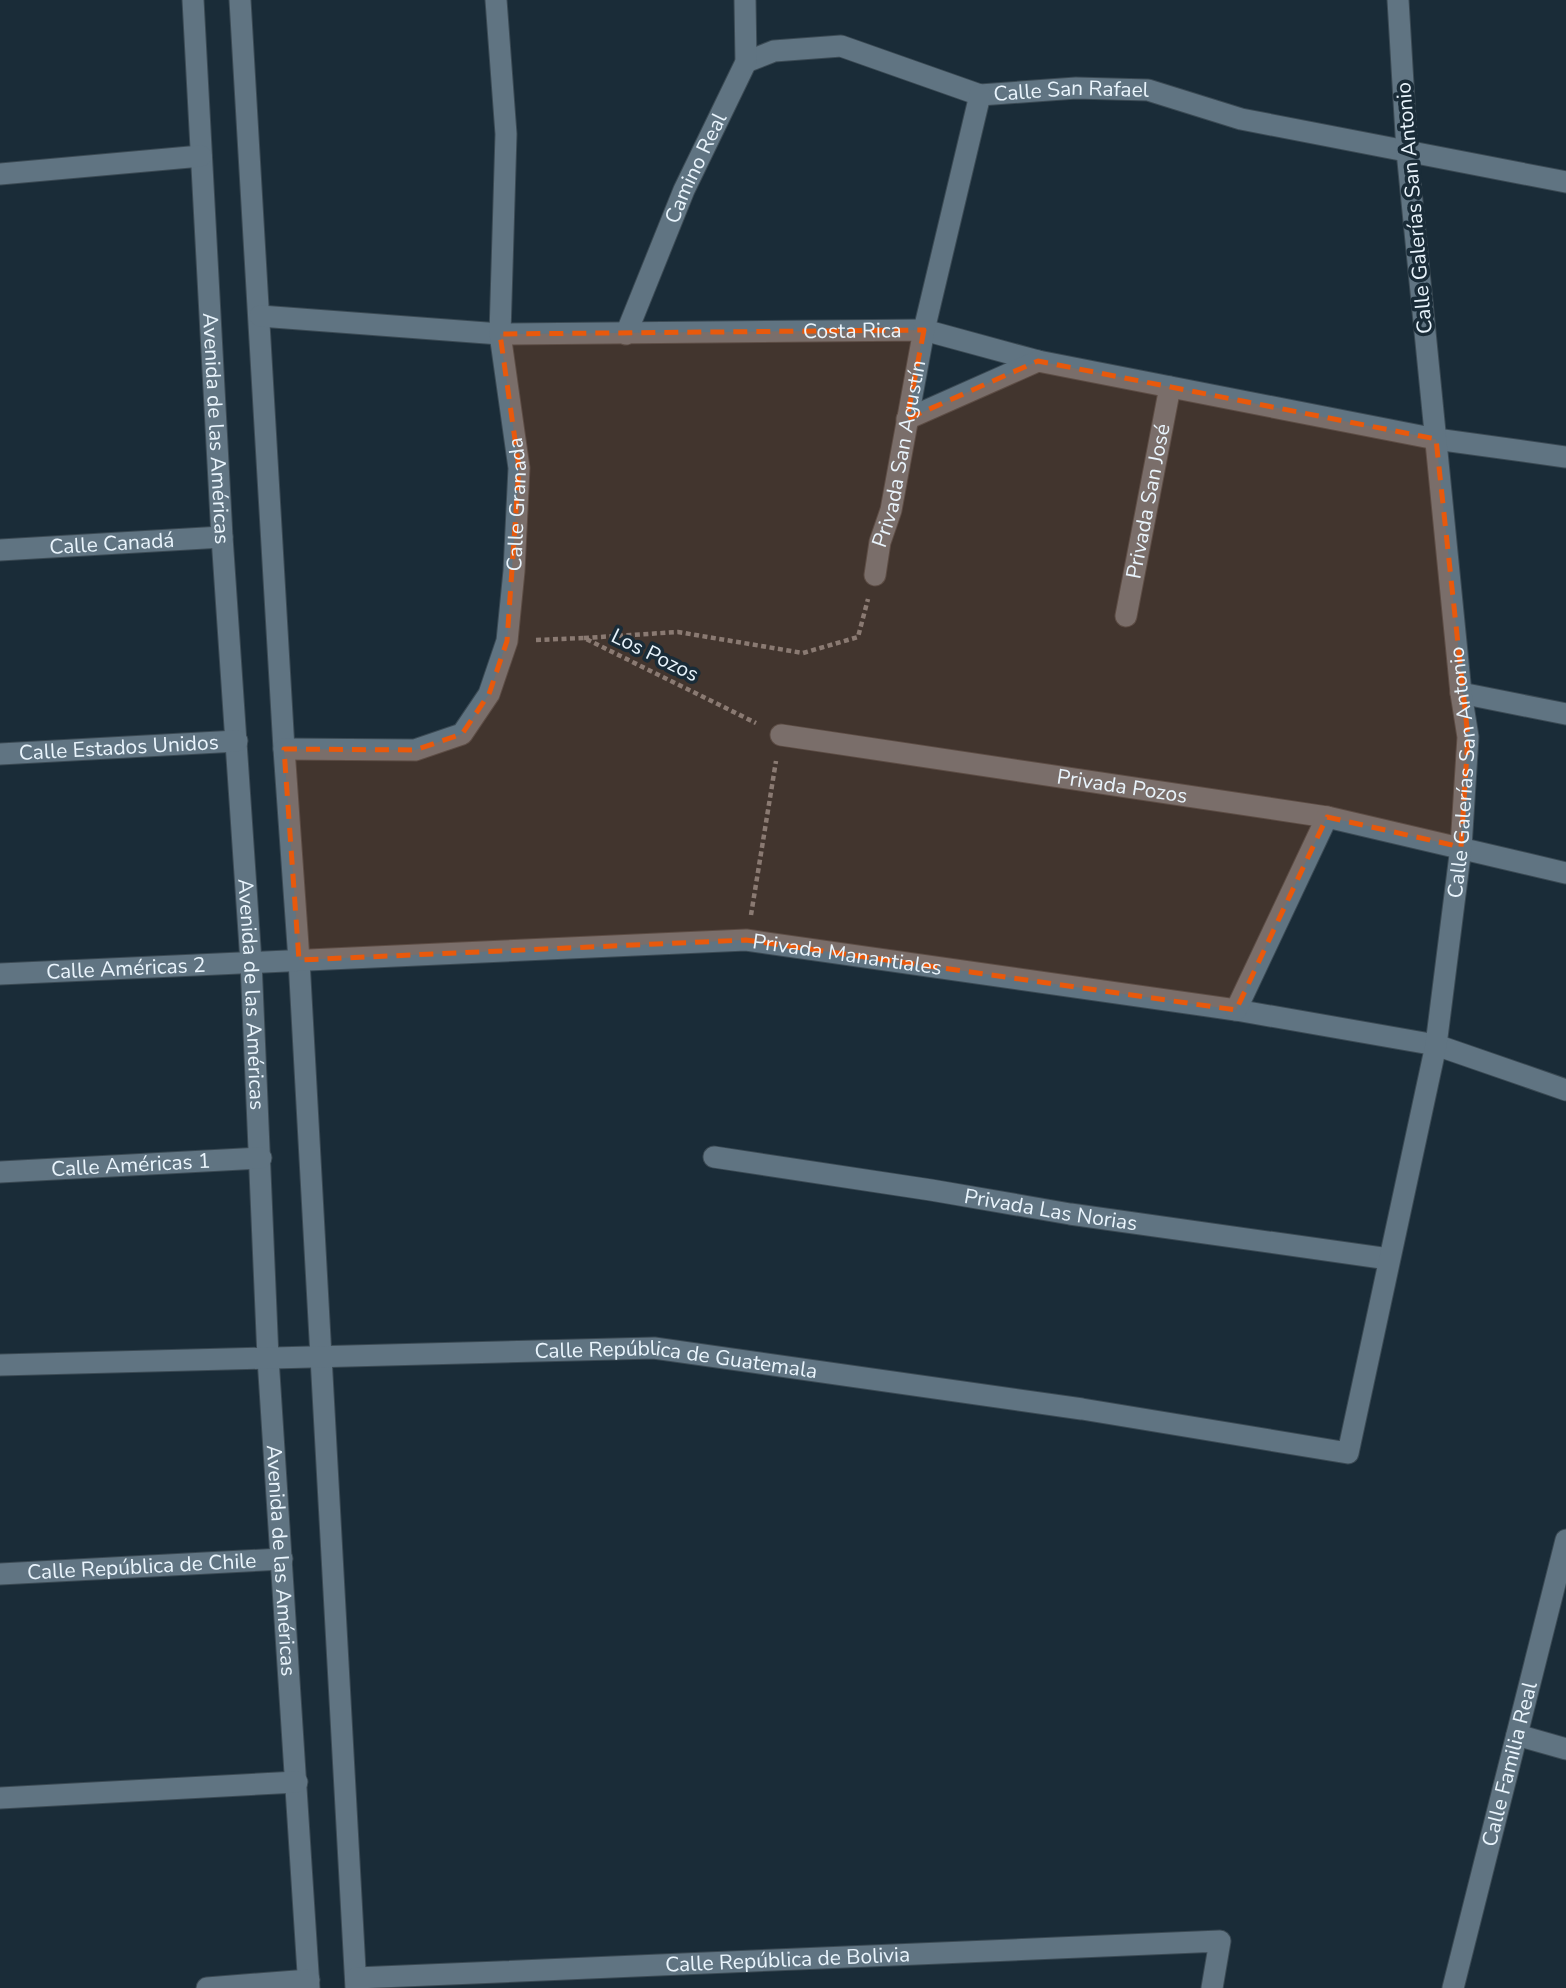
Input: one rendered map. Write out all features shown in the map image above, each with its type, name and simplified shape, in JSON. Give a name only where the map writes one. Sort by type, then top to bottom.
[{"type":"street","name":"Avenida de las Américas","points":[[193,0],[222,537],[251,962],[268,1358],[309,1984]]},
{"type":"street","points":[[240,0],[299,960],[356,1983]]},
{"type":"street","name":"Calle Granada","points":[[284,749],[415,750],[462,734],[489,694],[507,641],[514,571],[519,468],[500,334],[506,134],[496,0]]},
{"type":"street","name":"Camino Real","points":[[626,334],[684,190],[746,62],[745,0]]},
{"type":"street","name":"Calle Galerías San Antonio","points":[[1348,1453],[1436,1045],[1461,847],[1468,737],[1461,693],[1436,439],[1403,150],[1398,0]]},
{"type":"street","name":"Calle San Rafael","points":[[746,62],[774,51],[841,46],[980,95],[1076,88],[1148,90],[1241,119],[1566,182]]},
{"type":"street","name":"Privada San Agustín","points":[[875,575],[880,541],[891,510],[924,330],[980,95]]},
{"type":"street","points":[[0,174],[201,156]]},
{"type":"street","name":"Costa Rica","points":[[260,316],[500,334],[924,330],[1038,361],[1436,439],[1566,457]]},
{"type":"street","points":[[907,418],[1038,361]]},
{"type":"street","name":"Privada San José","points":[[1126,616],[1170,387]]},
{"type":"street","name":"Calle Canadá","points":[[0,550],[222,537]]},
{"type":"street","points":[[1461,693],[1566,713]]},
{"type":"street","name":"Privada Pozos","points":[[781,735],[1327,817],[1566,873]]},
{"type":"street","name":"Calle Estados Unidos","points":[[0,754],[237,741]]},
{"type":"street","points":[[1236,1010],[1327,817]]},
{"type":"street","name":"Privada Manantiales","points":[[251,962],[747,940],[1236,1010],[1436,1045],[1566,1090]]},
{"type":"street","name":"Calle Américas 2","points":[[0,974],[251,962]]},
{"type":"street","name":"Privada Las Norias","points":[[713,1157],[1070,1213],[1390,1259]]},
{"type":"street","name":"Calle Américas 1","points":[[0,1172],[261,1158]]},
{"type":"street","name":"Calle República de Guatemala","points":[[0,1365],[654,1348],[1069,1407],[1348,1453]]},
{"type":"street","name":"Calle Familia Real","points":[[1453,1988],[1566,1540]]},
{"type":"street","name":"Calle República de Chile","points":[[0,1574],[282,1559]]},
{"type":"street","points":[[1517,1735],[1566,1749]]},
{"type":"street","points":[[0,1798],[297,1782]]},
{"type":"street","name":"Calle República de Bolivia","points":[[356,1983],[1220,1941],[1212,1988]]},
{"type":"street","points":[[207,1988],[309,1984]]},
{"type":"path","points":[[583,638],[678,632],[803,653],[858,637],[875,575]]},
{"type":"path","name":"Los Pozos","points":[[507,641],[583,638],[781,735]]},
{"type":"path","points":[[747,940],[781,735]]},
{"type":"highlighted area","points":[[924,330],[907,419],[1038,361],[1436,439],[1468,737],[1461,847],[1327,817],[1236,1010],[746,940],[299,960],[284,749],[415,750],[462,734],[489,694],[507,641],[519,468],[500,334]]}]
